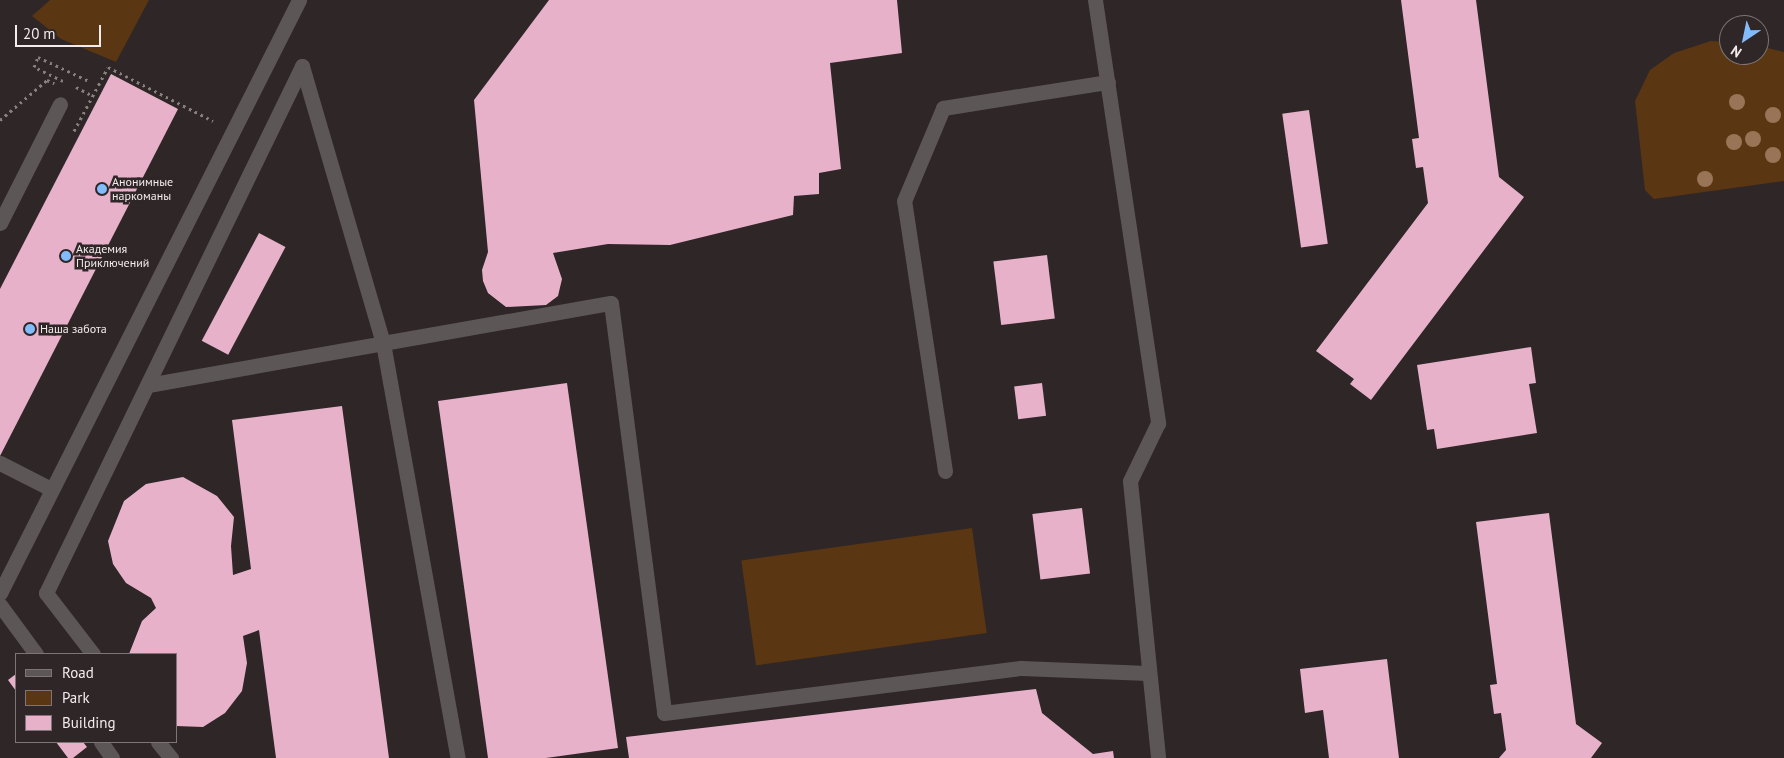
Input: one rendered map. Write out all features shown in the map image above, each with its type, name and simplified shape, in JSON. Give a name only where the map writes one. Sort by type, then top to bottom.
[{"type":"lane","points":[[0,594],[51,489],[299,0]]},
{"type":"lane","points":[[1095,0],[1158,423],[1130,481],[1158,758]]},
{"type":"lane","points":[[92,653],[46,593],[302,66],[382,343],[458,758]]},
{"type":"lane","points":[[945,471],[904,201],[943,108],[1108,82]]},
{"type":"lane","points":[[0,223],[60,104]]},
{"type":"lane","points":[[148,385],[612,303],[664,713],[1021,668],[1148,673]]},
{"type":"lane","points":[[0,463],[51,489]]},
{"type":"lane","points":[[0,605],[35,653]]},
{"type":"lane","points":[[101,743],[112,758]]},
{"type":"lane","points":[[159,743],[171,758]]},
{"type":"path","points":[[89,81],[38,57],[34,67],[93,96]]},
{"type":"path","points":[[108,67],[218,124]]},
{"type":"green space","points":[[50,0],[149,0],[116,62],[61,39],[32,16]]},
{"type":"green space","points":[[1711,41],[1719,41],[1719,65],[1769,65],[1769,48],[1784,52],[1784,181],[1654,199],[1645,190],[1635,101],[1650,70],[1674,53]]},
{"type":"green space","points":[[972,528],[987,633],[756,665],[741,560]]},
{"type":"building","points":[[549,0],[897,0],[902,53],[830,63],[841,169],[819,173],[819,194],[794,196],[793,215],[670,245],[608,244],[553,253],[562,279],[558,296],[546,305],[506,307],[488,293],[483,281],[482,270],[488,252],[474,100]]},
{"type":"building","points":[[1401,0],[1476,0],[1499,177],[1524,197],[1371,400],[1350,384],[1354,379],[1316,351],[1428,203],[1423,167],[1416,168],[1412,139],[1419,138]]},
{"type":"building","points":[[111,74],[178,109],[0,456],[0,289]]},
{"type":"building","points":[[1309,110],[1328,244],[1301,247],[1282,114]]},
{"type":"building","points":[[259,233],[285,247],[228,355],[202,341]]},
{"type":"building","points":[[1047,255],[1055,319],[1001,325],[993,262]]},
{"type":"building","points":[[1531,347],[1536,383],[1529,384],[1537,433],[1437,449],[1434,429],[1427,430],[1417,365]]},
{"type":"building","points":[[567,383],[618,748],[546,758],[488,758],[438,401]]},
{"type":"building","points":[[1042,383],[1046,416],[1018,419],[1014,386]]},
{"type":"building","points":[[342,406],[389,758],[276,758],[259,630],[243,636],[247,663],[242,691],[225,713],[203,727],[178,726],[178,653],[129,653],[142,621],[156,608],[151,598],[126,583],[113,564],[108,541],[124,501],[146,484],[183,477],[217,496],[234,517],[231,546],[233,575],[251,569],[232,420]]},
{"type":"building","points":[[1082,508],[1090,574],[1040,580],[1032,514]]},
{"type":"building","points":[[1549,513],[1576,724],[1602,743],[1591,758],[1499,758],[1506,750],[1501,713],[1494,714],[1490,685],[1497,684],[1476,522]]},
{"type":"building","points":[[1387,659],[1399,758],[1329,758],[1323,710],[1305,713],[1300,669]]},
{"type":"building","points":[[15,675],[15,690],[8,680]]},
{"type":"building","points":[[1036,689],[1042,713],[1093,754],[1113,751],[1114,758],[629,758],[626,737]]},
{"type":"building","points":[[57,743],[84,743],[87,747],[73,758],[68,758]]},
{"type":"place","name":"Анонимные наркоманы","points":[[102,189]]},
{"type":"place","name":"Академия Приключений","points":[[66,256]]},
{"type":"place","name":"Наша забота","points":[[30,329]]}]
